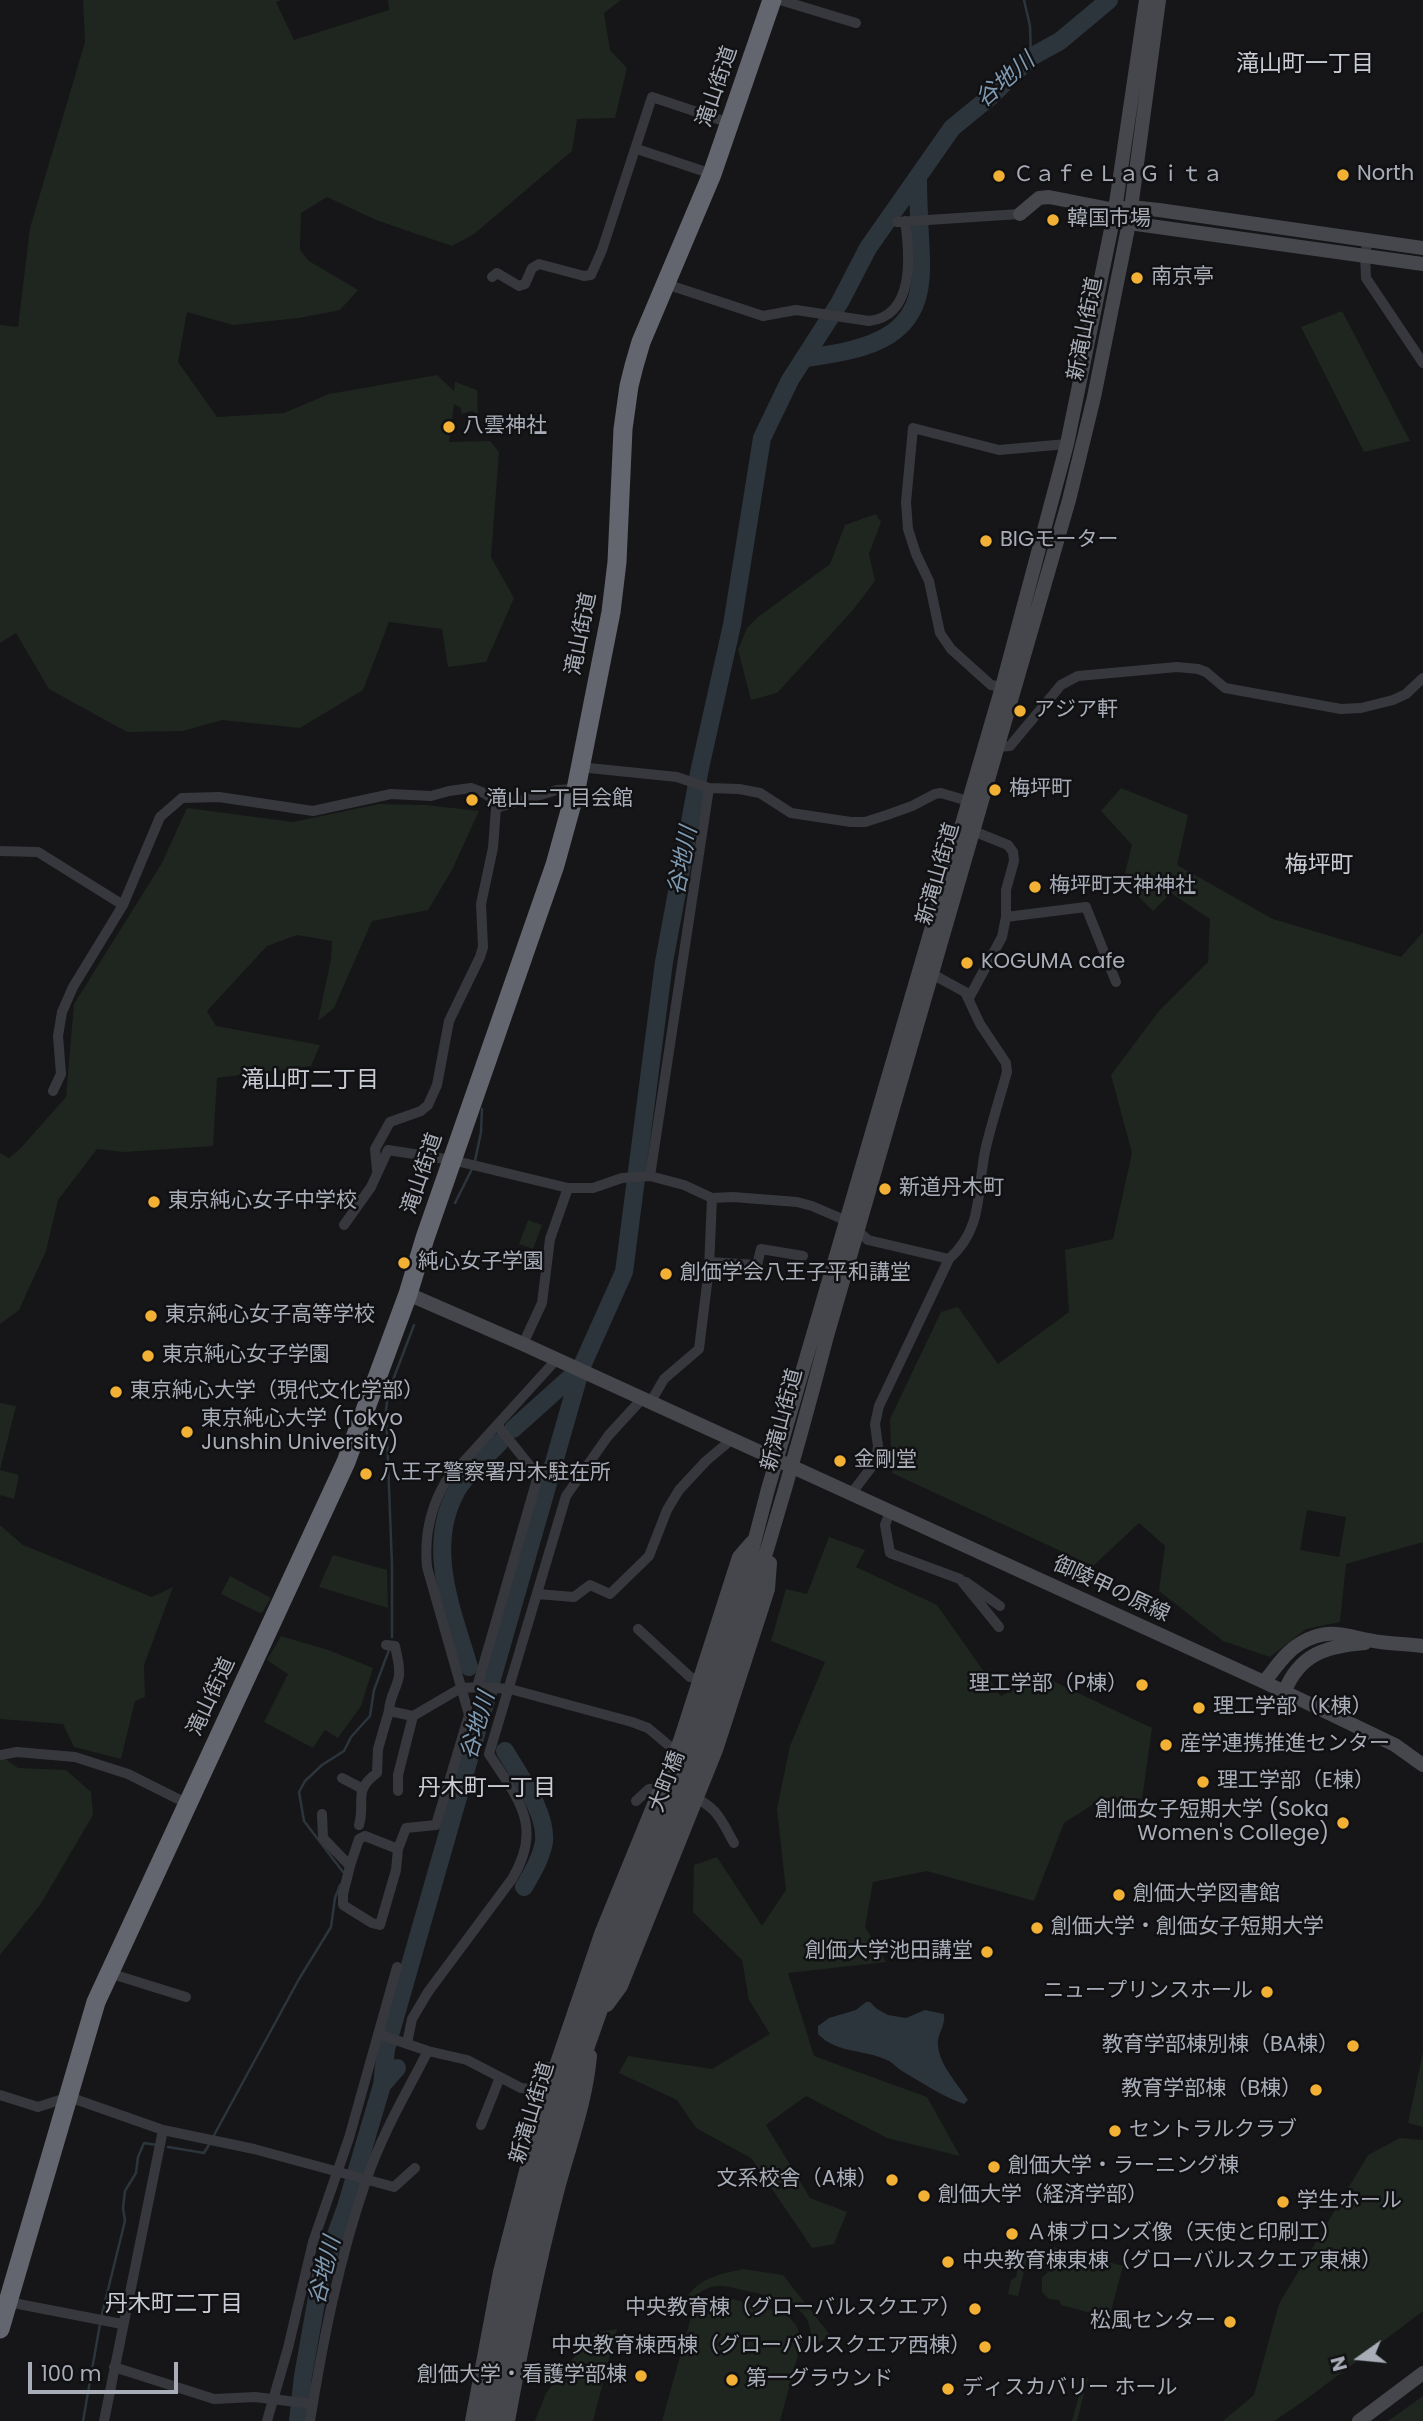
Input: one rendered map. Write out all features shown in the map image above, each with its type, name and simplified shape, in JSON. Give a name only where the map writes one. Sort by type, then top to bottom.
[{"type":"highway","name":"滝山街道","points":[[0,2329],[96,2001],[345,1462],[408,1294],[555,865],[576,789],[614,589],[623,429],[629,386],[641,342],[712,174],[772,0]]},
{"type":"main road","name":"新滝山街道","points":[[697,1745],[777,1461],[932,974],[968,802],[1002,687],[1067,444],[1115,210],[1146,0]]},
{"type":"main road","name":"新滝山街道","points":[[697,1745],[773,1534],[793,1468],[853,1225],[950,886],[973,831],[998,747],[1082,446],[1129,223],[1159,0]]},
{"type":"main road","points":[[1020,214],[1044,196],[1115,210],[1131,207],[1423,247]]},
{"type":"main road","points":[[1115,210],[1129,223],[1423,264]]},
{"type":"main road","name":"御陵甲の原線","points":[[408,1294],[1264,1682],[1395,1745],[1423,1765]]},
{"type":"main road","points":[[600,2011],[621,1986],[710,1764],[768,1589],[773,1534]]},
{"type":"main road","points":[[472,2421],[508,2236],[554,2070],[601,1934],[676,1753],[739,1557],[755,1538]]},
{"type":"main road","points":[[1264,1682],[1284,1656],[1301,1642],[1323,1634],[1340,1632],[1377,1642]]},
{"type":"main road","points":[[1284,1693],[1296,1669],[1307,1659],[1338,1645],[1377,1642],[1423,1646]]},
{"type":"main road","name":"大町橋","points":[[664,1829],[697,1745]]},
{"type":"main road","name":"新滝山街道","points":[[496,2421],[514,2321],[533,2238],[568,2109],[664,1829]]},
{"type":"main road","name":"新滝山街道","points":[[484,2421],[510,2281],[537,2171],[566,2071],[623,1911],[664,1829]]},
{"type":"main road","points":[[509,2421],[535,2283],[567,2152],[588,2084],[592,2037]]},
{"type":"main road","points":[[1359,2421],[1423,2373]]},
{"type":"street","points":[[780,0],[856,23]]},
{"type":"street","points":[[492,277],[497,273],[519,286],[525,284],[532,268],[539,264],[584,276],[590,275],[602,250],[652,97],[730,123]]},
{"type":"street","points":[[637,149],[712,174]]},
{"type":"street","points":[[666,284],[763,316],[796,310],[870,321],[882,320],[892,313],[901,300],[906,282],[908,242],[905,221],[1020,214]]},
{"type":"street","points":[[1368,239],[1365,255],[1366,278],[1423,363]]},
{"type":"street","points":[[1002,687],[990,685],[951,649],[940,633],[929,581],[908,529],[906,502],[912,428],[999,450],[1067,444]]},
{"type":"street","points":[[998,747],[1010,746],[1061,685],[1078,676],[1177,667],[1198,669],[1206,671],[1225,688],[1341,709],[1361,708],[1393,700],[1406,694],[1423,678]]},
{"type":"street","points":[[579,767],[681,777],[707,787],[760,793],[791,813],[851,822],[864,822],[887,815],[935,794],[941,793],[968,802]]},
{"type":"street","points":[[649,1177],[707,787]]},
{"type":"street","points":[[53,1091],[61,1074],[58,1036],[62,1013],[74,987],[123,905],[160,817],[182,798],[219,797],[313,811],[391,794],[431,796],[449,790],[471,788],[494,800],[496,808],[493,848],[481,904],[483,947],[449,1021],[437,1085],[428,1105],[421,1111],[390,1122],[375,1149],[377,1173]]},
{"type":"street","points":[[496,808],[556,790],[576,789]]},
{"type":"street","points":[[969,998],[1002,936],[1006,917],[1006,890],[1014,861],[1013,852],[1008,845],[973,831]]},
{"type":"street","points":[[0,851],[38,852],[123,905]]},
{"type":"street","points":[[1006,917],[1086,907],[1116,982]]},
{"type":"street","points":[[851,1494],[876,1461],[878,1446],[875,1424],[879,1406],[949,1259],[968,1237],[978,1210],[986,1147],[1007,1072],[1006,1063],[980,1024],[965,992],[932,974]]},
{"type":"street","points":[[344,1225],[371,1187],[388,1150],[452,1160],[568,1188],[593,1188],[622,1178],[649,1177],[684,1185],[712,1198],[797,1202],[853,1225],[868,1240],[949,1259]]},
{"type":"street","points":[[523,1344],[542,1303],[550,1238],[568,1188]]},
{"type":"street","points":[[404,2042],[412,2019],[428,1992],[512,1880],[521,1864],[528,1834],[526,1816],[489,1754],[506,1689],[566,1496],[608,1436],[664,1379],[699,1349],[709,1262],[712,1198]]},
{"type":"street","points":[[709,1262],[757,1265],[761,1249],[802,1256]]},
{"type":"street","points":[[398,1849],[365,1836],[359,1839],[343,1894],[343,1905],[380,1926],[396,1870],[398,1849],[406,1828],[435,1830],[469,1715],[432,1586],[425,1546],[437,1497],[446,1481],[558,1361]]},
{"type":"street","points":[[479,1687],[538,1476],[498,1425]]},
{"type":"street","points":[[537,1594],[574,1597],[590,1585],[610,1594],[649,1556],[667,1510],[679,1490],[706,1461],[731,1440]]},
{"type":"street","points":[[890,1512],[885,1525],[890,1553],[960,1579],[1000,1606]]},
{"type":"street","points":[[960,1579],[999,1628]]},
{"type":"street","points":[[638,1629],[660,1656],[690,1677],[701,1680]]},
{"type":"street","points":[[359,1825],[363,1811],[359,1802],[365,1782],[377,1773],[378,1749],[398,1677],[399,1662],[395,1646],[386,1645]]},
{"type":"street","points":[[398,1791],[398,1775],[414,1716],[461,1688],[506,1689],[632,1722],[648,1728],[676,1753],[710,1764]]},
{"type":"street","points":[[390,1710],[414,1716]]},
{"type":"street","points":[[0,1755],[17,1752],[75,1757],[128,1774],[188,1804]]},
{"type":"street","points":[[342,1778],[363,1788]]},
{"type":"street","points":[[636,1801],[649,1789],[662,1787],[696,1799],[716,1810],[734,1843]]},
{"type":"street","points":[[322,1814],[323,1838],[350,1866]]},
{"type":"street","points":[[267,2421],[279,2399],[313,2242],[341,2172],[397,1968]]},
{"type":"street","points":[[109,1973],[186,1997]]},
{"type":"street","points":[[380,2034],[428,2051],[467,2060],[521,2088],[530,2089],[536,2084],[541,2068],[554,2070]]},
{"type":"street","points":[[310,2421],[309,2404],[326,2326],[365,2180],[428,2051]]},
{"type":"street","points":[[481,2125],[500,2077]]},
{"type":"street","points":[[0,2095],[38,2107],[69,2097],[163,2130],[254,2149],[394,2187],[415,2168]]},
{"type":"street","points":[[104,2421],[163,2130]]},
{"type":"street","points":[[8,2302],[122,2324]]},
{"type":"street","points":[[114,2367],[214,2399],[255,2397],[309,2404]]},
{"type":"shaded area","points":[[83,0],[281,0],[276,2],[294,40],[389,10],[388,0],[621,0],[604,13],[610,50],[627,68],[615,118],[577,119],[572,151],[474,234],[452,246],[376,220],[327,197],[301,213],[300,250],[309,261],[358,290],[340,310],[299,318],[233,325],[187,312],[178,362],[217,417],[284,413],[329,394],[437,375],[454,391],[455,382],[477,390],[478,414],[472,411],[462,414],[460,407],[454,404],[449,442],[490,441],[499,452],[491,557],[514,598],[486,662],[448,667],[442,629],[389,622],[363,690],[300,728],[222,720],[183,731],[127,732],[49,689],[16,633],[0,643],[0,325],[18,327],[30,228],[85,42]]},
{"type":"shaded area","points":[[1342,311],[1410,441],[1364,452],[1301,327]]},
{"type":"shaded area","points":[[876,514],[881,522],[869,554],[875,581],[853,610],[777,693],[751,700],[738,650],[747,628],[830,564],[845,525]]},
{"type":"shaded area","points":[[1121,788],[1188,815],[1177,865],[1273,919],[1401,957],[1423,932],[1423,1542],[1346,1564],[1340,1622],[1306,1629],[1270,1657],[1223,1641],[1159,1591],[1165,1546],[1139,1523],[1093,1566],[892,1473],[890,1419],[941,1312],[958,1307],[998,1364],[1069,1312],[1065,1250],[1113,1239],[1132,1153],[1111,1075],[1159,1011],[1208,962],[1210,919],[1171,893],[1153,911],[1123,881],[1132,845],[1101,811]],"holes":[[[1307,1510],[1346,1517],[1339,1557],[1300,1550]]]},
{"type":"shaded area","points":[[379,804],[426,805],[479,811],[452,870],[428,910],[372,921],[334,1008],[318,1021],[331,959],[332,941],[297,935],[267,946],[207,1011],[216,1026],[320,1045],[311,1066],[217,1078],[213,1146],[124,1152],[97,1149],[58,1200],[46,1251],[19,1310],[0,1324],[0,1153],[9,1158],[20,1149],[66,1097],[74,1004],[162,863],[187,808],[293,822]]},
{"type":"shaded area","points":[[528,1220],[542,1225],[533,1249],[519,1244]]},
{"type":"shaded area","points":[[0,1403],[16,1406],[0,1470]]},
{"type":"shaded area","points":[[0,1470],[19,1475],[14,1499],[0,1495]]},
{"type":"shaded area","points":[[0,1525],[23,1545],[152,1597],[173,1587],[144,1665],[145,1697],[135,1701],[121,1759],[74,1747],[63,1724],[0,1719]]},
{"type":"shaded area","points":[[829,1537],[865,1550],[856,1567],[937,1605],[1001,1696],[1040,1675],[1152,1728],[1142,1799],[1103,1798],[1064,1823],[1034,1901],[927,1871],[873,1882],[865,1927],[886,1962],[788,1973],[814,2056],[927,2097],[960,2156],[887,2138],[806,2096],[766,2125],[810,2198],[847,2212],[834,2244],[812,2248],[751,2158],[696,2128],[677,2100],[619,2073],[628,2056],[712,2069],[770,2034],[749,2000],[742,1960],[693,1912],[694,1865],[717,1857],[762,1926],[786,1890],[777,1809],[790,1746],[825,1662],[771,1641],[786,1589],[807,1594]]},
{"type":"shaded area","points":[[333,1555],[387,1570],[388,1608],[319,1587]]},
{"type":"shaded area","points":[[230,1576],[271,1598],[262,1613],[221,1594]]},
{"type":"shaded area","points":[[281,1636],[331,1651],[373,1668],[361,1706],[338,1738],[325,1730],[313,1748],[264,1722],[288,1674],[267,1660]]},
{"type":"shaded area","points":[[0,1755],[18,1768],[66,1770],[91,1792],[93,1815],[40,1905],[0,1955]]},
{"type":"shaded area","points":[[866,2002],[888,2015],[906,2018],[925,2010],[944,2014],[944,2023],[938,2038],[939,2053],[968,2100],[964,2104],[932,2089],[889,2061],[834,2045],[818,2034],[818,2026],[829,2018],[856,2010]]},
{"type":"shaded area","points":[[1423,2052],[1423,2127],[1408,2123]]},
{"type":"shaded area","points":[[1400,2138],[1423,2140],[1423,2311],[1274,2421],[1223,2421],[1254,2395],[1279,2304],[1368,2155]]},
{"type":"shaded area","points":[[1053,2247],[1123,2266],[1109,2318],[1061,2305],[1059,2300],[1049,2299],[1042,2292],[1042,2277],[1049,2271],[1045,2262],[1049,2250]]},
{"type":"shaded area","points":[[1016,2253],[1028,2256],[1018,2296],[1008,2294],[1020,2260],[1014,2258]]},
{"type":"shaded area","points":[[743,2269],[783,2275],[830,2335],[816,2345],[807,2319],[789,2303],[730,2287],[706,2289],[687,2306],[683,2305],[700,2283]]},
{"type":"shaded area","name":"第一グラウンド","points":[[722,2296],[786,2314],[796,2325],[802,2340],[780,2421],[662,2421],[692,2314],[705,2302]]},
{"type":"shaded area","points":[[617,2329],[593,2421],[535,2421],[546,2393],[593,2333]]},
{"type":"shaded area","points":[[1084,2377],[1088,2378],[1077,2421],[1072,2421]]},
{"type":"shaded area","points":[[1423,2396],[1423,2421],[1388,2421]]},
{"type":"waterway","points":[[1024,0],[1030,26],[1031,57]]},
{"type":"waterway","name":"谷地川","points":[[382,2085],[386,2049],[581,1368],[624,1272],[664,962],[700,768],[732,625],[762,438],[790,380],[840,302],[868,248],[952,128],[991,96],[1031,57],[1060,41],[1109,0]]},
{"type":"waterway","name":"谷地川","points":[[806,358],[849,351],[880,340],[901,326],[909,315],[915,304],[921,278],[918,177]]},
{"type":"waterway","points":[[475,1161],[482,1109]]},
{"type":"waterway","points":[[455,1203],[472,1169]]},
{"type":"waterway","points":[[392,1637],[386,1410],[388,1393],[414,1325]]},
{"type":"waterway","name":"谷地川","points":[[513,1429],[581,1368]]},
{"type":"waterway","name":"谷地川","points":[[469,1667],[449,1601],[442,1556],[443,1534],[457,1490],[471,1471],[500,1442]]},
{"type":"waterway","points":[[343,1872],[304,1821],[299,1792],[305,1781],[322,1765],[344,1751],[351,1737],[370,1716],[374,1690],[389,1650]]},
{"type":"waterway","name":"谷地川","points":[[505,1751],[537,1807],[544,1831],[541,1854],[524,1887]]},
{"type":"waterway","points":[[213,2137],[299,1979],[331,1927],[335,1898],[340,1885]]},
{"type":"waterway","name":"谷地川","points":[[298,2421],[321,2275],[346,2207],[382,2085],[397,2068]]},
{"type":"waterway","points":[[102,2314],[125,2221],[125,2191],[136,2173],[138,2157],[144,2143],[157,2145]]},
{"type":"waterway","points":[[168,2147],[204,2153],[210,2143]]},
{"type":"waterway","points":[[83,2421],[100,2324]]},
{"type":"place","name":"North","points":[[1343,175]]},
{"type":"place","name":"ＣａｆｅＬａＧｉｔａ","points":[[999,176]]},
{"type":"place","name":"韓国市場","points":[[1053,220]]},
{"type":"place","name":"南京亭","points":[[1137,278]]},
{"type":"place","name":"八雲神社","points":[[449,427]]},
{"type":"place","name":"BIGモーター","points":[[986,541]]},
{"type":"place","name":"アジア軒","points":[[1020,711]]},
{"type":"place","name":"梅坪町","points":[[995,790]]},
{"type":"place","name":"滝山二丁目会館","points":[[472,800]]},
{"type":"place","name":"梅坪町天神神社","points":[[1035,887]]},
{"type":"place","name":"KOGUMA cafe","points":[[967,963]]},
{"type":"place","name":"新道丹木町","points":[[885,1189]]},
{"type":"place","name":"東京純心女子中学校","points":[[154,1202]]},
{"type":"place","name":"純心女子学園","points":[[404,1263]]},
{"type":"place","name":"創価学会八王子平和講堂","points":[[666,1274]]},
{"type":"place","name":"東京純心女子高等学校","points":[[151,1316]]},
{"type":"place","name":"東京純心女子学園","points":[[148,1356]]},
{"type":"place","name":"東京純心大学（現代文化学部）","points":[[116,1392]]},
{"type":"place","name":"東京純心大学 (Tokyo Junshin University)","points":[[187,1432]]},
{"type":"place","name":"金剛堂","points":[[840,1461]]},
{"type":"place","name":"八王子警察署丹木駐在所","points":[[366,1474]]},
{"type":"place","name":"理工学部（P棟）","points":[[1142,1685]]},
{"type":"place","name":"理工学部（K棟）","points":[[1199,1708]]},
{"type":"place","name":"産学連携推進センター","points":[[1166,1745]]},
{"type":"place","name":"理工学部（E棟）","points":[[1203,1782]]},
{"type":"place","name":"創価女子短期大学 (Soka Women's College)","points":[[1343,1823]]},
{"type":"place","name":"創価大学図書館","points":[[1119,1895]]},
{"type":"place","name":"創価大学・創価女子短期大学","points":[[1037,1928]]},
{"type":"place","name":"創価大学池田講堂","points":[[987,1952]]},
{"type":"place","name":"ニュープリンスホール","points":[[1267,1992]]},
{"type":"place","name":"教育学部棟別棟（BA棟）","points":[[1353,2046]]},
{"type":"place","name":"教育学部棟（B棟）","points":[[1316,2090]]},
{"type":"place","name":"セントラルクラブ","points":[[1115,2131]]},
{"type":"place","name":"創価大学・ラーニング棟","points":[[994,2167]]},
{"type":"place","name":"文系校舎（A棟）","points":[[892,2180]]},
{"type":"place","name":"創価大学（経済学部）","points":[[924,2196]]},
{"type":"place","name":"学生ホール","points":[[1283,2202]]},
{"type":"place","name":"Ａ棟ブロンズ像（天使と印刷工）","points":[[1012,2234]]},
{"type":"place","name":"中央教育棟東棟（グローバルスクエア東棟）","points":[[948,2262]]},
{"type":"place","name":"中央教育棟（グローバルスクエア）","points":[[975,2309]]},
{"type":"place","name":"松風センター","points":[[1230,2322]]},
{"type":"place","name":"中央教育棟西棟（グローバルスクエア西棟）","points":[[985,2347]]},
{"type":"place","name":"創価大学・看護学部棟","points":[[641,2376]]},
{"type":"place","name":"第一グラウンド","points":[[732,2380]]},
{"type":"place","name":"ディスカバリー ホール","points":[[948,2389]]},
{"type":"district","name":"滝山町一丁目","points":[[1305,65]]},
{"type":"district","name":"梅坪町","points":[[1319,866]]},
{"type":"district","name":"滝山町二丁目","points":[[310,1081]]},
{"type":"district","name":"丹木町一丁目","points":[[487,1789]]},
{"type":"district","name":"丹木町二丁目","points":[[174,2305]]}]
